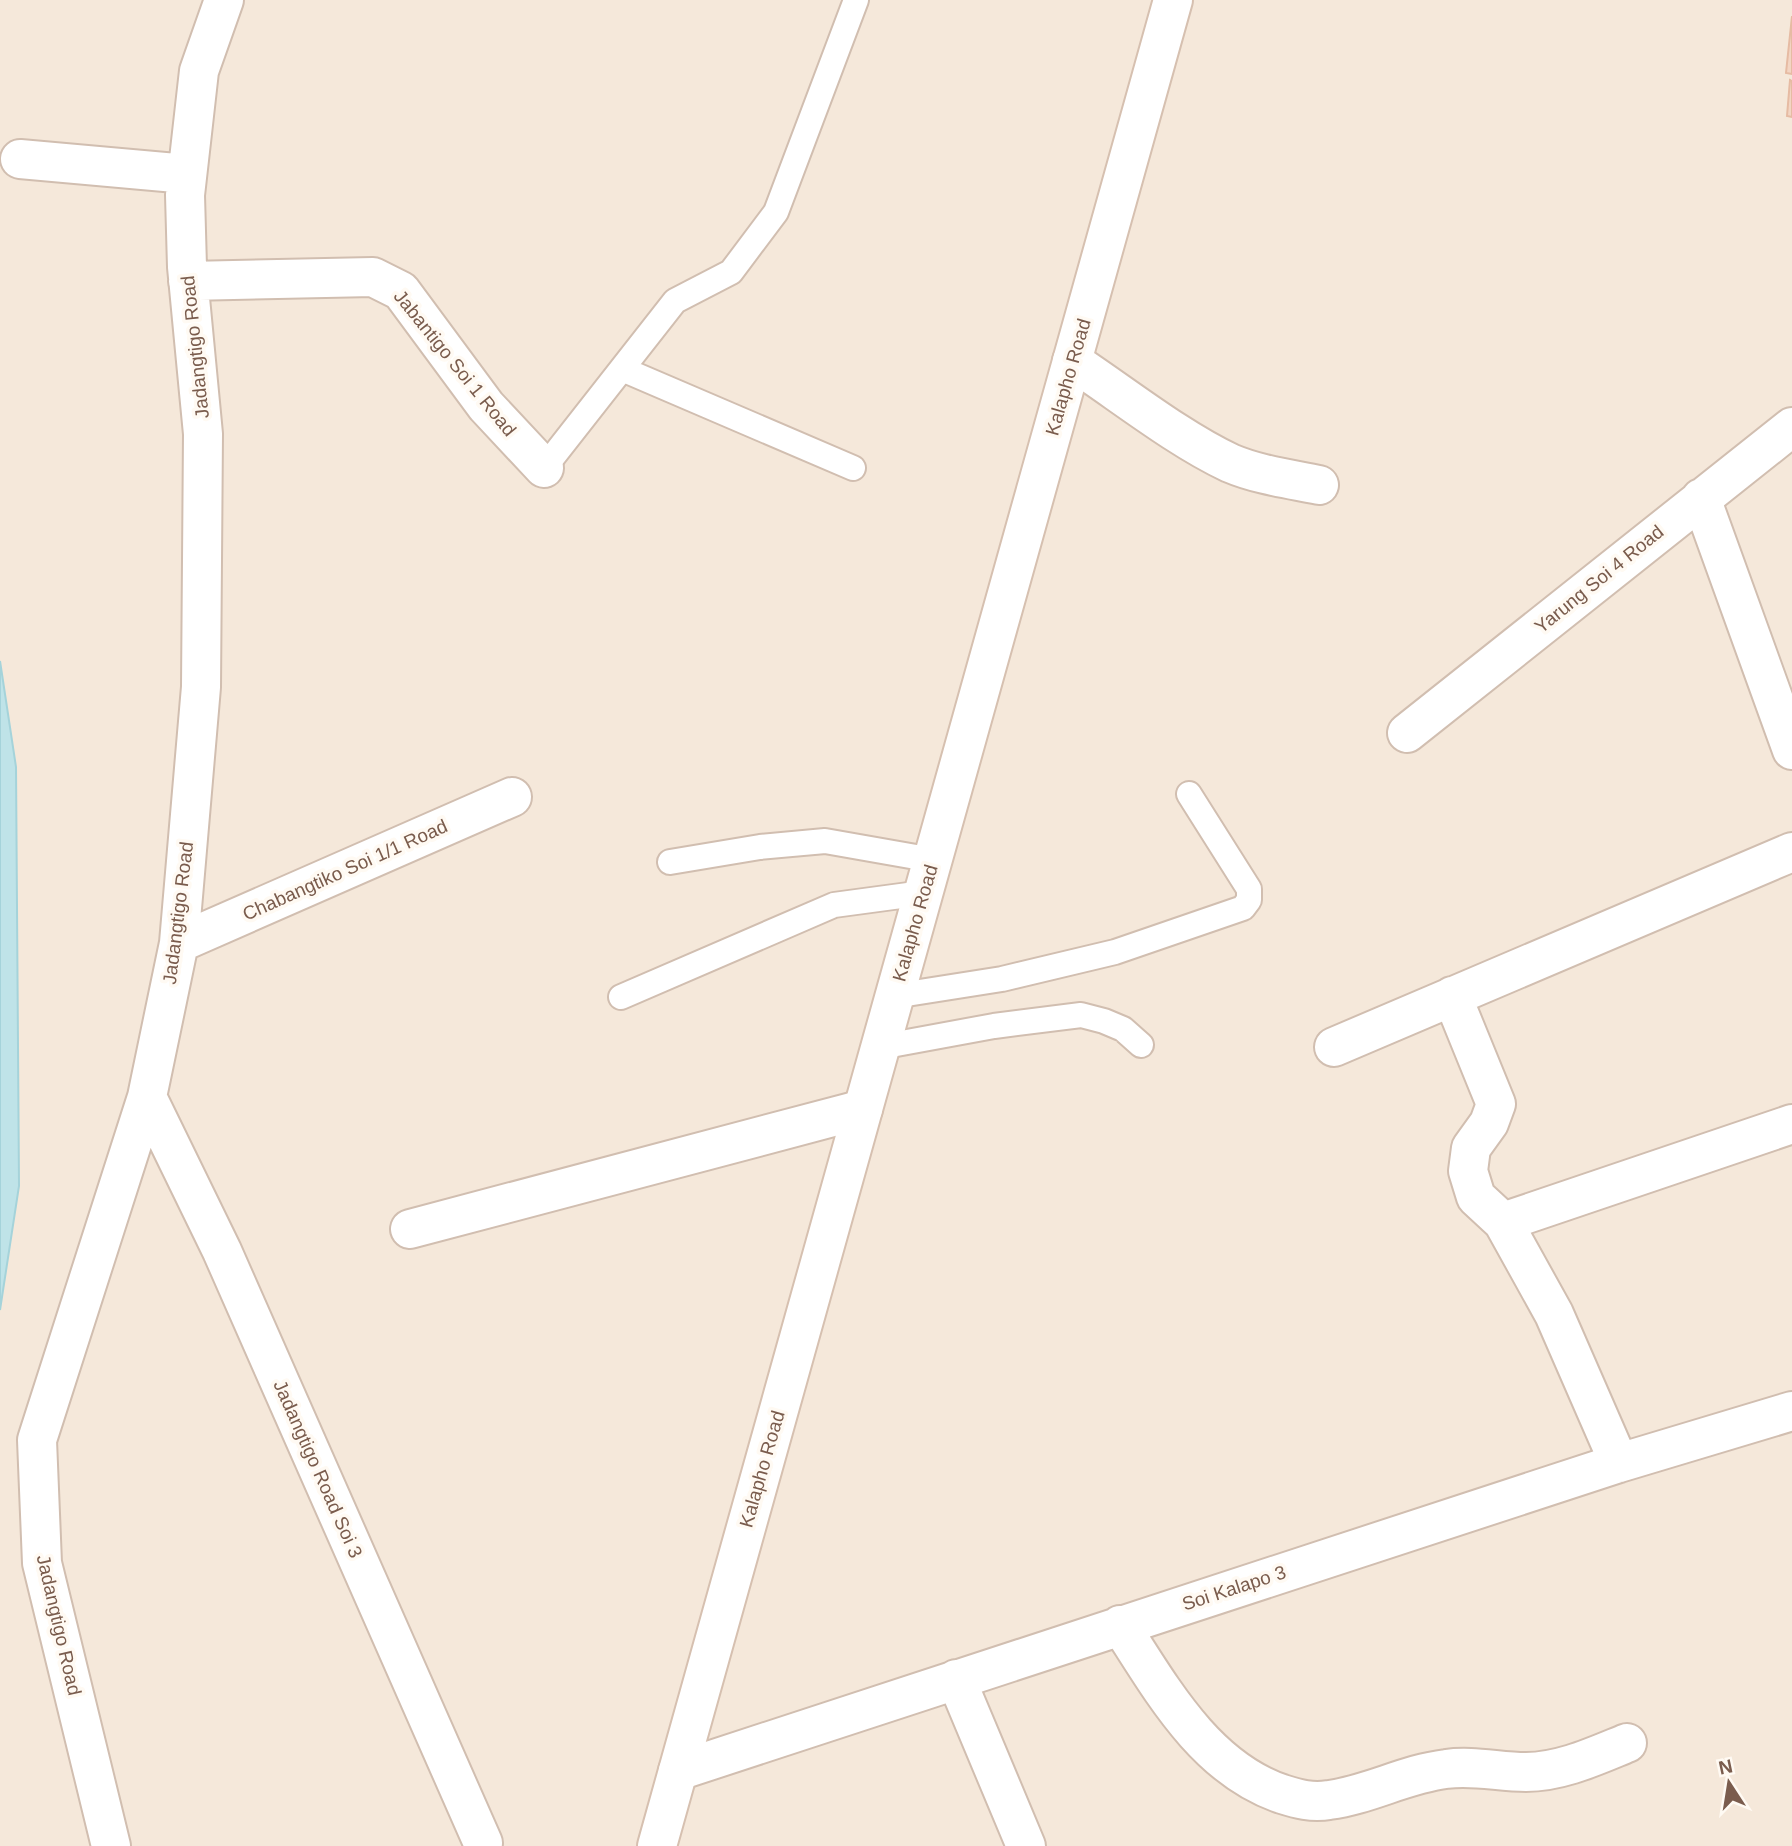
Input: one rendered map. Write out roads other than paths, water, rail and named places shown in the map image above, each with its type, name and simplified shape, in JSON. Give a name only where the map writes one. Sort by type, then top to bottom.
[{"type":"street","name":"Jadangtigo Road","points":[[111,1846],[42,1563],[37,1440],[147,1097],[178,943],[201,687],[203,434],[188,281],[185,195],[199,71],[224,0]]},
{"type":"street","name":"Kalapho Road","points":[[657,1846],[1072,361],[1168,1]]},
{"type":"street","points":[[20,159],[187,174]]},
{"type":"street","name":"Jabantigo Soi 1 Road","points":[[188,281],[373,276],[401,291],[486,406],[544,468]]},
{"type":"street","points":[[1072,361],[1231,463],[1270,475],[1319,485]]},
{"type":"street","name":"Yarung Soi 4 Road","points":[[1406,733],[1792,426]]},
{"type":"street","points":[[1701,498],[1792,750]]},
{"type":"street","name":"Chabangtiko Soi 1/1 Road","points":[[178,943],[512,797]]},
{"type":"street","points":[[1334,1047],[1792,852]]},
{"type":"street","points":[[1452,996],[1496,1104],[1489,1123],[1471,1148],[1468,1171],[1476,1197],[1503,1222],[1555,1314],[1619,1463]]},
{"type":"street","name":"Jadangtigo Road Soi 3","points":[[147,1097],[222,1251],[482,1843]]},
{"type":"street","points":[[410,1229],[863,1109]]},
{"type":"street","points":[[1503,1222],[1792,1124]]},
{"type":"street","name":"Soi Kalapo 3","points":[[678,1771],[1619,1463],[1792,1411]]},
{"type":"street","points":[[1120,1625],[1171,1704],[1216,1754],[1261,1786],[1304,1801],[1328,1801],[1420,1772],[1460,1767],[1527,1772],[1566,1766],[1627,1743]]},
{"type":"street","points":[[956,1679],[1026,1846]]},
{"type":"lane","points":[[544,468],[675,301],[731,272],[776,212],[856,0]]},
{"type":"lane","points":[[622,369],[853,468]]},
{"type":"lane","points":[[894,996],[1002,979],[1115,952],[1243,908],[1249,900],[1249,889],[1189,794]]},
{"type":"lane","points":[[670,862],[760,847],[825,841],[928,877]]},
{"type":"lane","points":[[621,997],[834,905],[928,877]]},
{"type":"lane","points":[[880,1047],[994,1026],[1081,1015],[1123,1029],[1141,1045]]},
{"type":"water","points":[[0,661],[16,767],[19,1186],[0,1310]]}]
